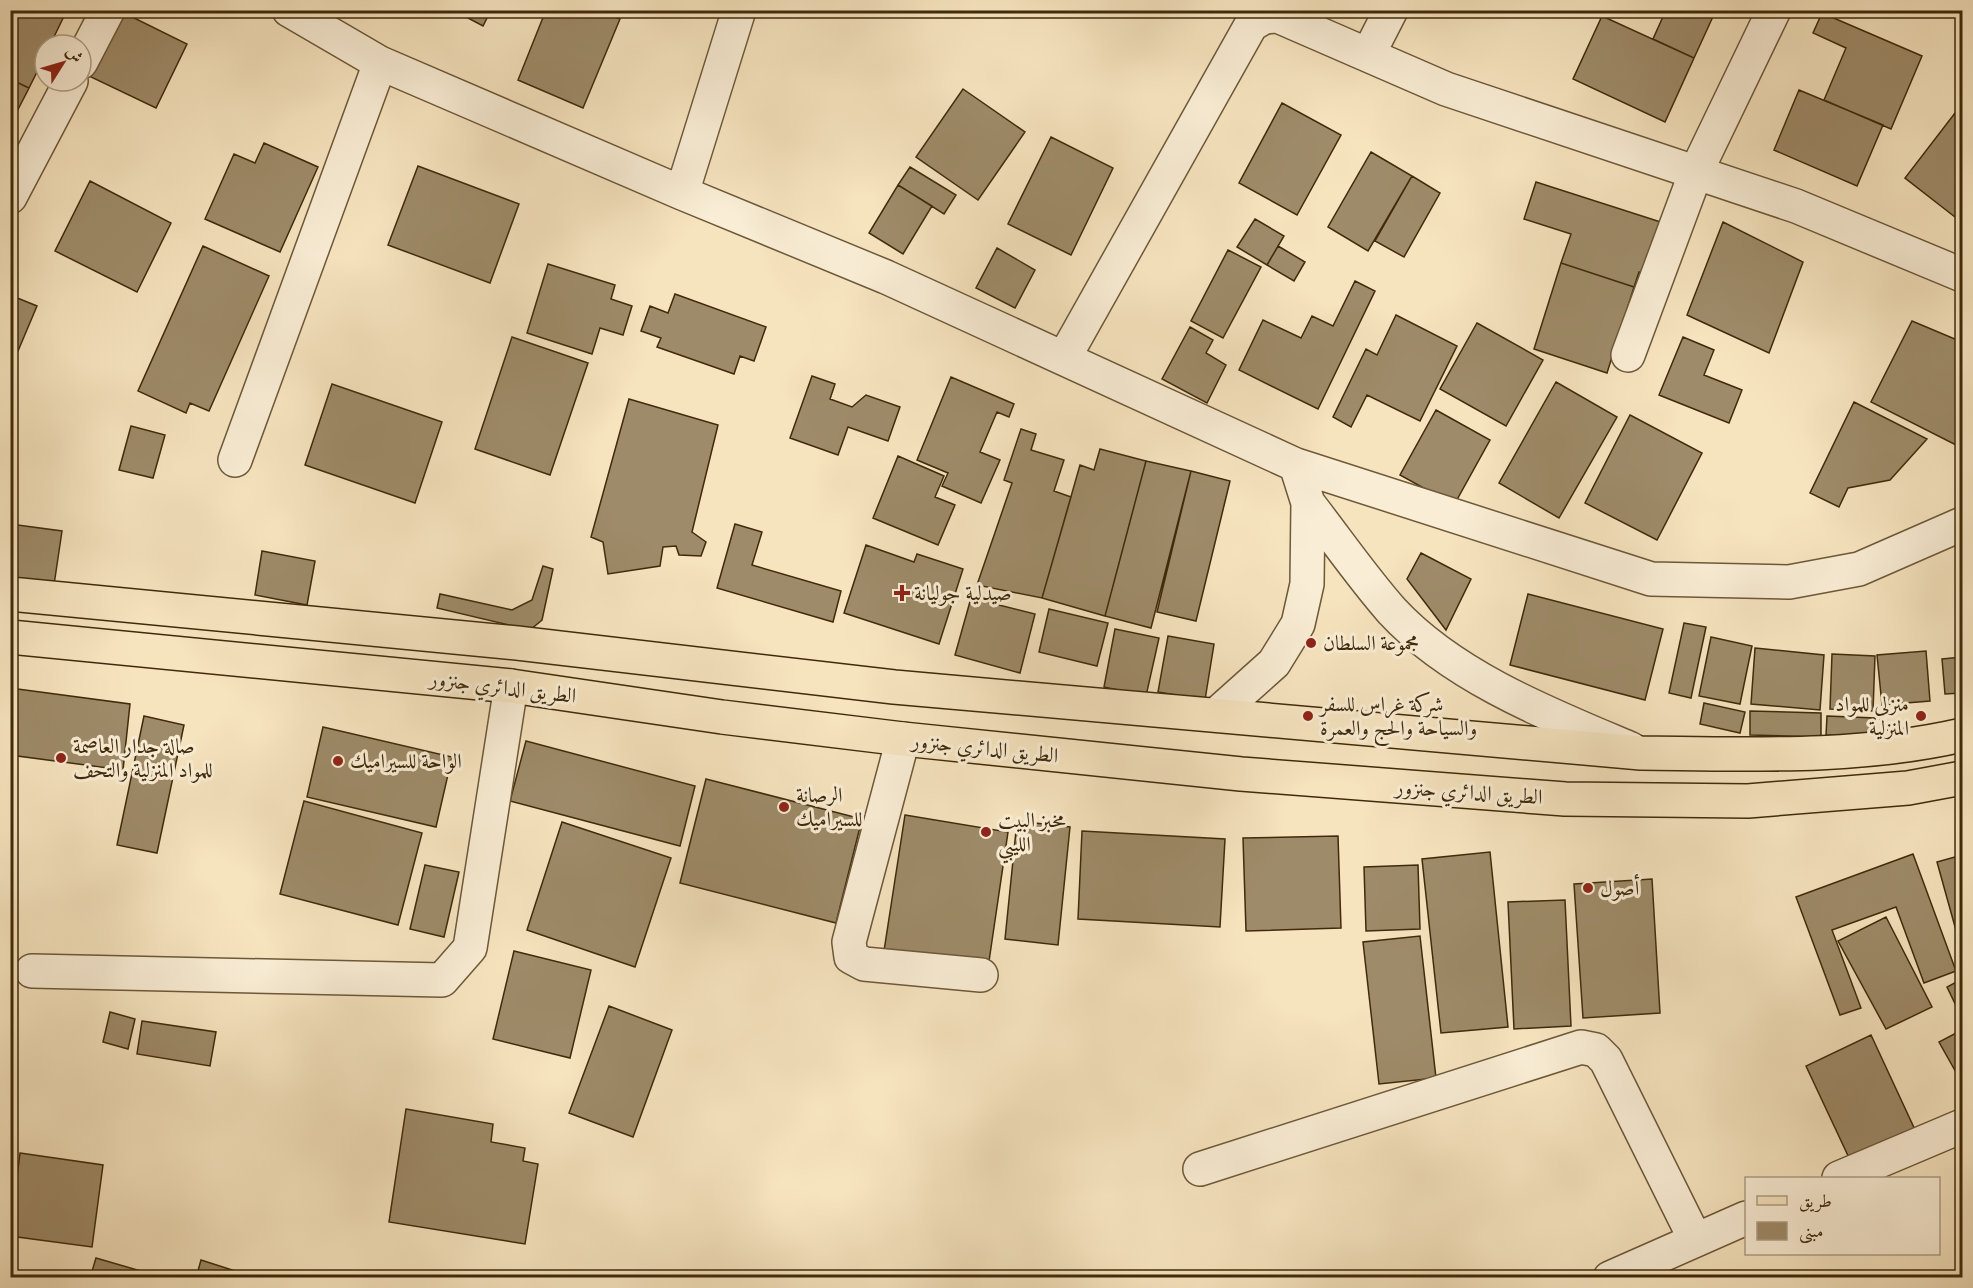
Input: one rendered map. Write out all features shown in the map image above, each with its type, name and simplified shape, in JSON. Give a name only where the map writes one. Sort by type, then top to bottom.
[{"type":"main road","name":"الطريق الدائري جنزور","points":[[10,594],[517,643],[894,687],[1641,753],[1756,754],[1913,746],[1962,735]]},
{"type":"main road","name":"الطريق الدائري جنزور","points":[[10,637],[512,686],[722,717],[903,740],[1240,774],[1565,799],[1748,801],[1908,788],[1962,778]]},
{"type":"street","points":[[93,39],[108,10]]},
{"type":"street","points":[[289,10],[380,63],[682,193],[886,277],[1296,465],[1651,579],[1790,582],[1859,569],[1962,524]]},
{"type":"street","points":[[682,193],[739,10]]},
{"type":"street","points":[[1368,55],[1391,10]]},
{"type":"street","points":[[1628,355],[1696,172],[1774,10]]},
{"type":"street","points":[[1064,358],[1251,25],[1261,14],[1278,16],[1446,89],[1796,206],[1962,274]]},
{"type":"street","points":[[235,460],[380,63]]},
{"type":"street","points":[[10,197],[65,93]]},
{"type":"street","points":[[1217,714],[1274,663],[1298,624],[1307,584],[1308,503],[1296,465]]},
{"type":"street","points":[[1308,503],[1393,612],[1446,657],[1537,710],[1641,753]]},
{"type":"street","points":[[32,971],[442,980],[470,948],[512,686]]},
{"type":"street","points":[[903,740],[849,942],[851,957],[864,964],[981,975]]},
{"type":"street","points":[[1200,1169],[1581,1047],[1596,1050],[1606,1060],[1695,1239]]},
{"type":"street","points":[[1844,1177],[1962,1126]]},
{"type":"street","points":[[1610,1278],[1745,1218]]},
{"type":"building","points":[[10,10],[67,10],[56,33],[33,33],[33,80],[29,88],[10,79]]},
{"type":"building","points":[[453,10],[491,10],[483,26]]},
{"type":"building","points":[[546,10],[571,10],[587,17],[590,10],[599,10],[620,19],[583,108],[518,80]]},
{"type":"building","points":[[1666,10],[1716,10],[1694,58],[1653,39]]},
{"type":"building","points":[[122,12],[187,44],[156,108],[93,78],[93,73]]},
{"type":"building","points":[[1822,13],[1922,56],[1891,129],[1824,100],[1846,48],[1813,33]]},
{"type":"building","points":[[1602,16],[1694,58],[1665,122],[1573,79]]},
{"type":"building","points":[[10,79],[29,88],[10,125]]},
{"type":"building","points":[[963,89],[1025,132],[978,200],[916,157]]},
{"type":"building","points":[[1799,90],[1883,125],[1857,186],[1774,150]]},
{"type":"building","points":[[1282,103],[1341,135],[1297,215],[1239,183]]},
{"type":"building","points":[[1962,103],[1962,118],[1955,113]]},
{"type":"building","points":[[1955,113],[1962,118],[1962,207],[1955,217],[1905,178]]},
{"type":"building","points":[[1051,137],[1113,168],[1071,255],[1008,224]]},
{"type":"building","points":[[264,143],[318,167],[280,252],[205,219],[234,154],[255,163]]},
{"type":"building","points":[[1371,152],[1412,176],[1368,251],[1328,227]]},
{"type":"building","points":[[418,166],[519,204],[490,283],[388,245]]},
{"type":"building","points":[[910,167],[956,195],[944,214],[898,185]]},
{"type":"building","points":[[1412,176],[1440,193],[1404,257],[1375,241]]},
{"type":"building","points":[[90,181],[171,223],[137,292],[55,251]]},
{"type":"building","points":[[1536,182],[1670,225],[1654,277],[1639,272],[1634,287],[1561,263],[1571,234],[1524,219]]},
{"type":"building","points":[[898,185],[932,206],[903,254],[869,233]]},
{"type":"building","points":[[1255,219],[1284,236],[1267,265],[1237,247]]},
{"type":"building","points":[[1723,222],[1803,262],[1769,353],[1687,315]]},
{"type":"building","points":[[203,246],[269,276],[209,411],[190,403],[186,413],[138,391]]},
{"type":"building","points":[[1278,246],[1305,262],[1294,281],[1267,265]]},
{"type":"building","points":[[997,248],[1035,270],[1015,308],[976,288]]},
{"type":"building","points":[[1228,250],[1261,267],[1223,338],[1191,321]]},
{"type":"building","points":[[1561,263],[1634,287],[1607,373],[1534,349]]},
{"type":"building","points":[[548,264],[615,285],[611,299],[632,306],[623,335],[600,328],[592,354],[527,333]]},
{"type":"building","points":[[1355,281],[1375,291],[1318,409],[1239,370],[1263,320],[1301,338],[1312,316],[1333,326]]},
{"type":"building","points":[[675,294],[766,327],[754,361],[740,356],[734,374],[657,347],[661,338],[641,331],[650,306],[668,313]]},
{"type":"building","points":[[10,295],[37,306],[10,370]]},
{"type":"building","points":[[1396,315],[1457,346],[1420,421],[1367,395],[1351,427],[1333,417],[1366,349],[1377,355]]},
{"type":"building","points":[[1912,321],[1962,342],[1962,448],[1871,402]]},
{"type":"building","points":[[1477,323],[1543,360],[1506,426],[1440,389]]},
{"type":"building","points":[[1190,327],[1213,340],[1206,353],[1226,365],[1207,403],[1162,379]]},
{"type":"building","points":[[512,337],[588,363],[550,475],[475,449]]},
{"type":"building","points":[[1683,337],[1714,350],[1704,375],[1742,390],[1729,423],[1659,395]]},
{"type":"building","points":[[812,376],[835,384],[830,399],[852,407],[866,395],[900,407],[888,441],[848,427],[838,455],[790,438]]},
{"type":"building","points":[[951,377],[1014,404],[1009,417],[997,412],[980,452],[1000,460],[981,503],[942,486],[948,473],[917,460]]},
{"type":"building","points":[[1556,382],[1617,417],[1559,518],[1499,483]]},
{"type":"building","points":[[332,384],[442,422],[415,503],[305,465]]},
{"type":"building","points":[[629,399],[718,425],[692,532],[706,542],[701,556],[679,555],[676,546],[663,547],[660,566],[608,574],[603,542],[591,537]]},
{"type":"building","points":[[1854,402],[1927,439],[1890,480],[1848,488],[1839,507],[1810,493]]},
{"type":"building","points":[[1436,410],[1490,440],[1454,505],[1400,475]]},
{"type":"building","points":[[1630,415],[1702,453],[1657,540],[1585,503]]},
{"type":"building","points":[[131,426],[165,435],[153,478],[119,470]]},
{"type":"building","points":[[1021,429],[1036,434],[1031,450],[1064,460],[1054,491],[1071,497],[1042,598],[977,585],[1012,483],[1004,480]]},
{"type":"building","points":[[1100,449],[1146,461],[1105,616],[1042,598],[1080,465],[1094,470]]},
{"type":"building","points":[[898,456],[944,476],[935,497],[955,505],[938,545],[873,518]]},
{"type":"building","points":[[1146,461],[1191,471],[1151,628],[1105,616]]},
{"type":"building","points":[[1191,471],[1230,481],[1196,621],[1157,612]]},
{"type":"building","points":[[10,524],[62,531],[54,585],[10,578]]},
{"type":"building","points":[[735,524],[762,532],[752,565],[841,591],[833,622],[717,588]]},
{"type":"building","points":[[866,545],[914,562],[917,554],[963,569],[939,644],[844,613]]},
{"type":"building","points":[[262,551],[315,561],[307,605],[255,595]]},
{"type":"building","points":[[1421,553],[1471,579],[1446,630],[1407,579]]},
{"type":"building","points":[[543,566],[553,569],[542,620],[530,630],[437,608],[440,594],[512,610],[532,600]]},
{"type":"building","points":[[1528,594],[1663,629],[1645,700],[1510,665]]},
{"type":"building","points":[[971,598],[1035,614],[1020,673],[955,655]]},
{"type":"building","points":[[1049,609],[1108,623],[1097,666],[1039,652]]},
{"type":"building","points":[[1684,623],[1706,627],[1691,698],[1669,693]]},
{"type":"building","points":[[1115,629],[1159,638],[1146,696],[1104,687]]},
{"type":"building","points":[[1168,636],[1214,644],[1205,700],[1158,692]]},
{"type":"building","points":[[1711,637],[1752,646],[1740,704],[1699,696]]},
{"type":"building","points":[[1755,648],[1824,655],[1820,710],[1751,704]]},
{"type":"building","points":[[1926,651],[1930,701],[1882,705],[1877,655]]},
{"type":"building","points":[[1832,654],[1875,656],[1873,711],[1830,709]]},
{"type":"building","points":[[1962,657],[1962,693],[1945,694],[1942,659]]},
{"type":"building","points":[[10,688],[130,704],[123,770],[10,755]]},
{"type":"building","points":[[1704,703],[1745,712],[1740,733],[1700,724]]},
{"type":"building","points":[[1750,711],[1821,713],[1821,737],[1750,735]]},
{"type":"building","points":[[144,716],[184,725],[157,853],[117,845]]},
{"type":"building","points":[[1827,716],[1875,718],[1875,737],[1826,735]]},
{"type":"building","points":[[323,727],[452,757],[436,827],[307,797]]},
{"type":"building","points":[[526,741],[695,786],[680,846],[510,801]]},
{"type":"building","points":[[706,779],[862,819],[836,923],[680,883]]},
{"type":"building","points":[[304,801],[422,833],[398,925],[280,894]]},
{"type":"building","points":[[905,815],[1008,832],[988,968],[884,951]]},
{"type":"building","points":[[1017,821],[1070,827],[1058,945],[1005,939]]},
{"type":"building","points":[[562,822],[671,858],[635,967],[527,930]]},
{"type":"building","points":[[1082,831],[1225,839],[1220,927],[1078,919]]},
{"type":"building","points":[[1338,836],[1341,928],[1246,931],[1243,838]]},
{"type":"building","points":[[1490,852],[1508,1027],[1441,1033],[1422,859]]},
{"type":"building","points":[[1913,854],[1956,971],[1924,983],[1896,907],[1832,930],[1861,1008],[1840,1015],[1796,897]]},
{"type":"building","points":[[1962,855],[1962,952],[1937,862]]},
{"type":"building","points":[[425,865],[459,872],[444,937],[410,929]]},
{"type":"building","points":[[1418,865],[1420,929],[1366,931],[1364,867]]},
{"type":"building","points":[[1652,879],[1660,1013],[1583,1018],[1574,884]]},
{"type":"building","points":[[1565,900],[1571,1026],[1514,1029],[1508,902]]},
{"type":"building","points":[[1886,917],[1932,1007],[1886,1029],[1838,941]]},
{"type":"building","points":[[1420,936],[1436,1078],[1379,1084],[1363,942]]},
{"type":"building","points":[[514,951],[591,970],[570,1058],[493,1039]]},
{"type":"building","points":[[1962,979],[1962,1018],[1947,987]]},
{"type":"building","points":[[609,1006],[672,1030],[633,1137],[569,1113]]},
{"type":"building","points":[[110,1012],[135,1019],[128,1049],[103,1042]]},
{"type":"building","points":[[142,1021],[216,1032],[210,1066],[137,1054]]},
{"type":"building","points":[[1958,1032],[1962,1039],[1962,1083],[1939,1042]]},
{"type":"building","points":[[1871,1035],[1916,1132],[1851,1162],[1806,1066]]},
{"type":"building","points":[[406,1109],[493,1124],[491,1142],[525,1148],[523,1161],[538,1164],[525,1244],[389,1222]]},
{"type":"building","points":[[20,1153],[103,1165],[92,1247],[10,1236]]},
{"type":"building","points":[[96,1258],[158,1276],[158,1278],[90,1278]]},
{"type":"building","points":[[201,1260],[257,1278],[196,1278]]},
{"type":"place","name":"صيدلية جوليانة","points":[[902,593]]},
{"type":"place","name":"مجموعة السلطان","points":[[1311,643]]},
{"type":"place","name":"شركة غراس للسفر والسياحة والحج والعمرة","points":[[1308,716]]},
{"type":"place","name":"منزلي للمواد المنزلية","points":[[1921,716]]},
{"type":"place","name":"صالة جدار العاصمة للمواد المنزلية والتحف","points":[[61,758]]},
{"type":"place","name":"الواحة للسيراميك","points":[[338,761]]},
{"type":"place","name":"الرصانة للسيراميك","points":[[784,807]]},
{"type":"place","name":"مخبز البيت الليبي","points":[[986,832]]},
{"type":"place","name":"أصول","points":[[1588,888]]}]
